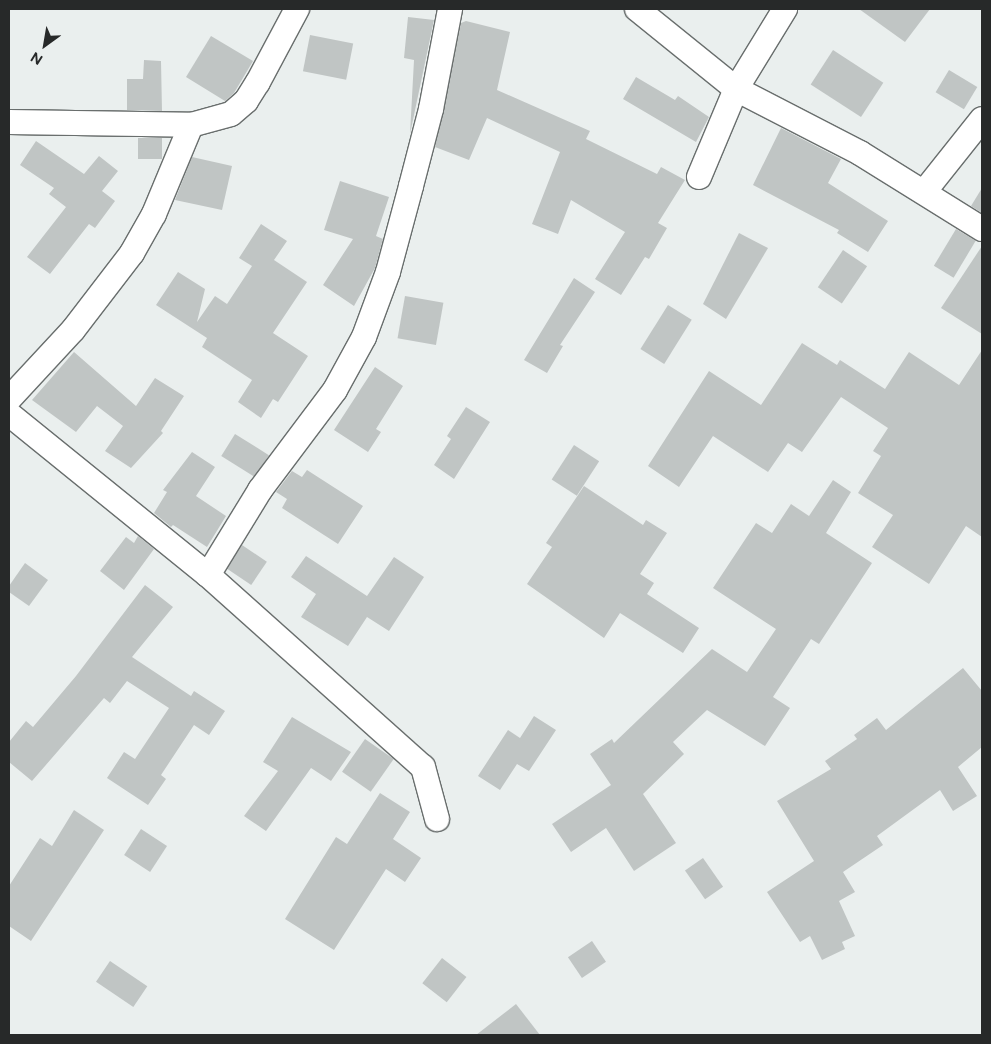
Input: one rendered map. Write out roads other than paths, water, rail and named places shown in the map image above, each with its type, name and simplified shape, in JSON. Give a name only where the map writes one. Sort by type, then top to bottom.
[{"type":"street","points":[[9,122],[191,125],[231,114],[246,101],[297,9]]},
{"type":"street","points":[[208,576],[260,490],[335,390],[364,338],[388,272],[431,109],[450,9]]},
{"type":"street","points":[[637,9],[736,89],[860,153],[982,229]]},
{"type":"street","points":[[699,176],[736,89],[785,9]]},
{"type":"street","points":[[924,192],[982,119]]},
{"type":"street","points":[[9,398],[73,330],[132,253],[154,214],[191,125]]},
{"type":"street","points":[[9,414],[208,576],[423,767],[437,819]]}]
